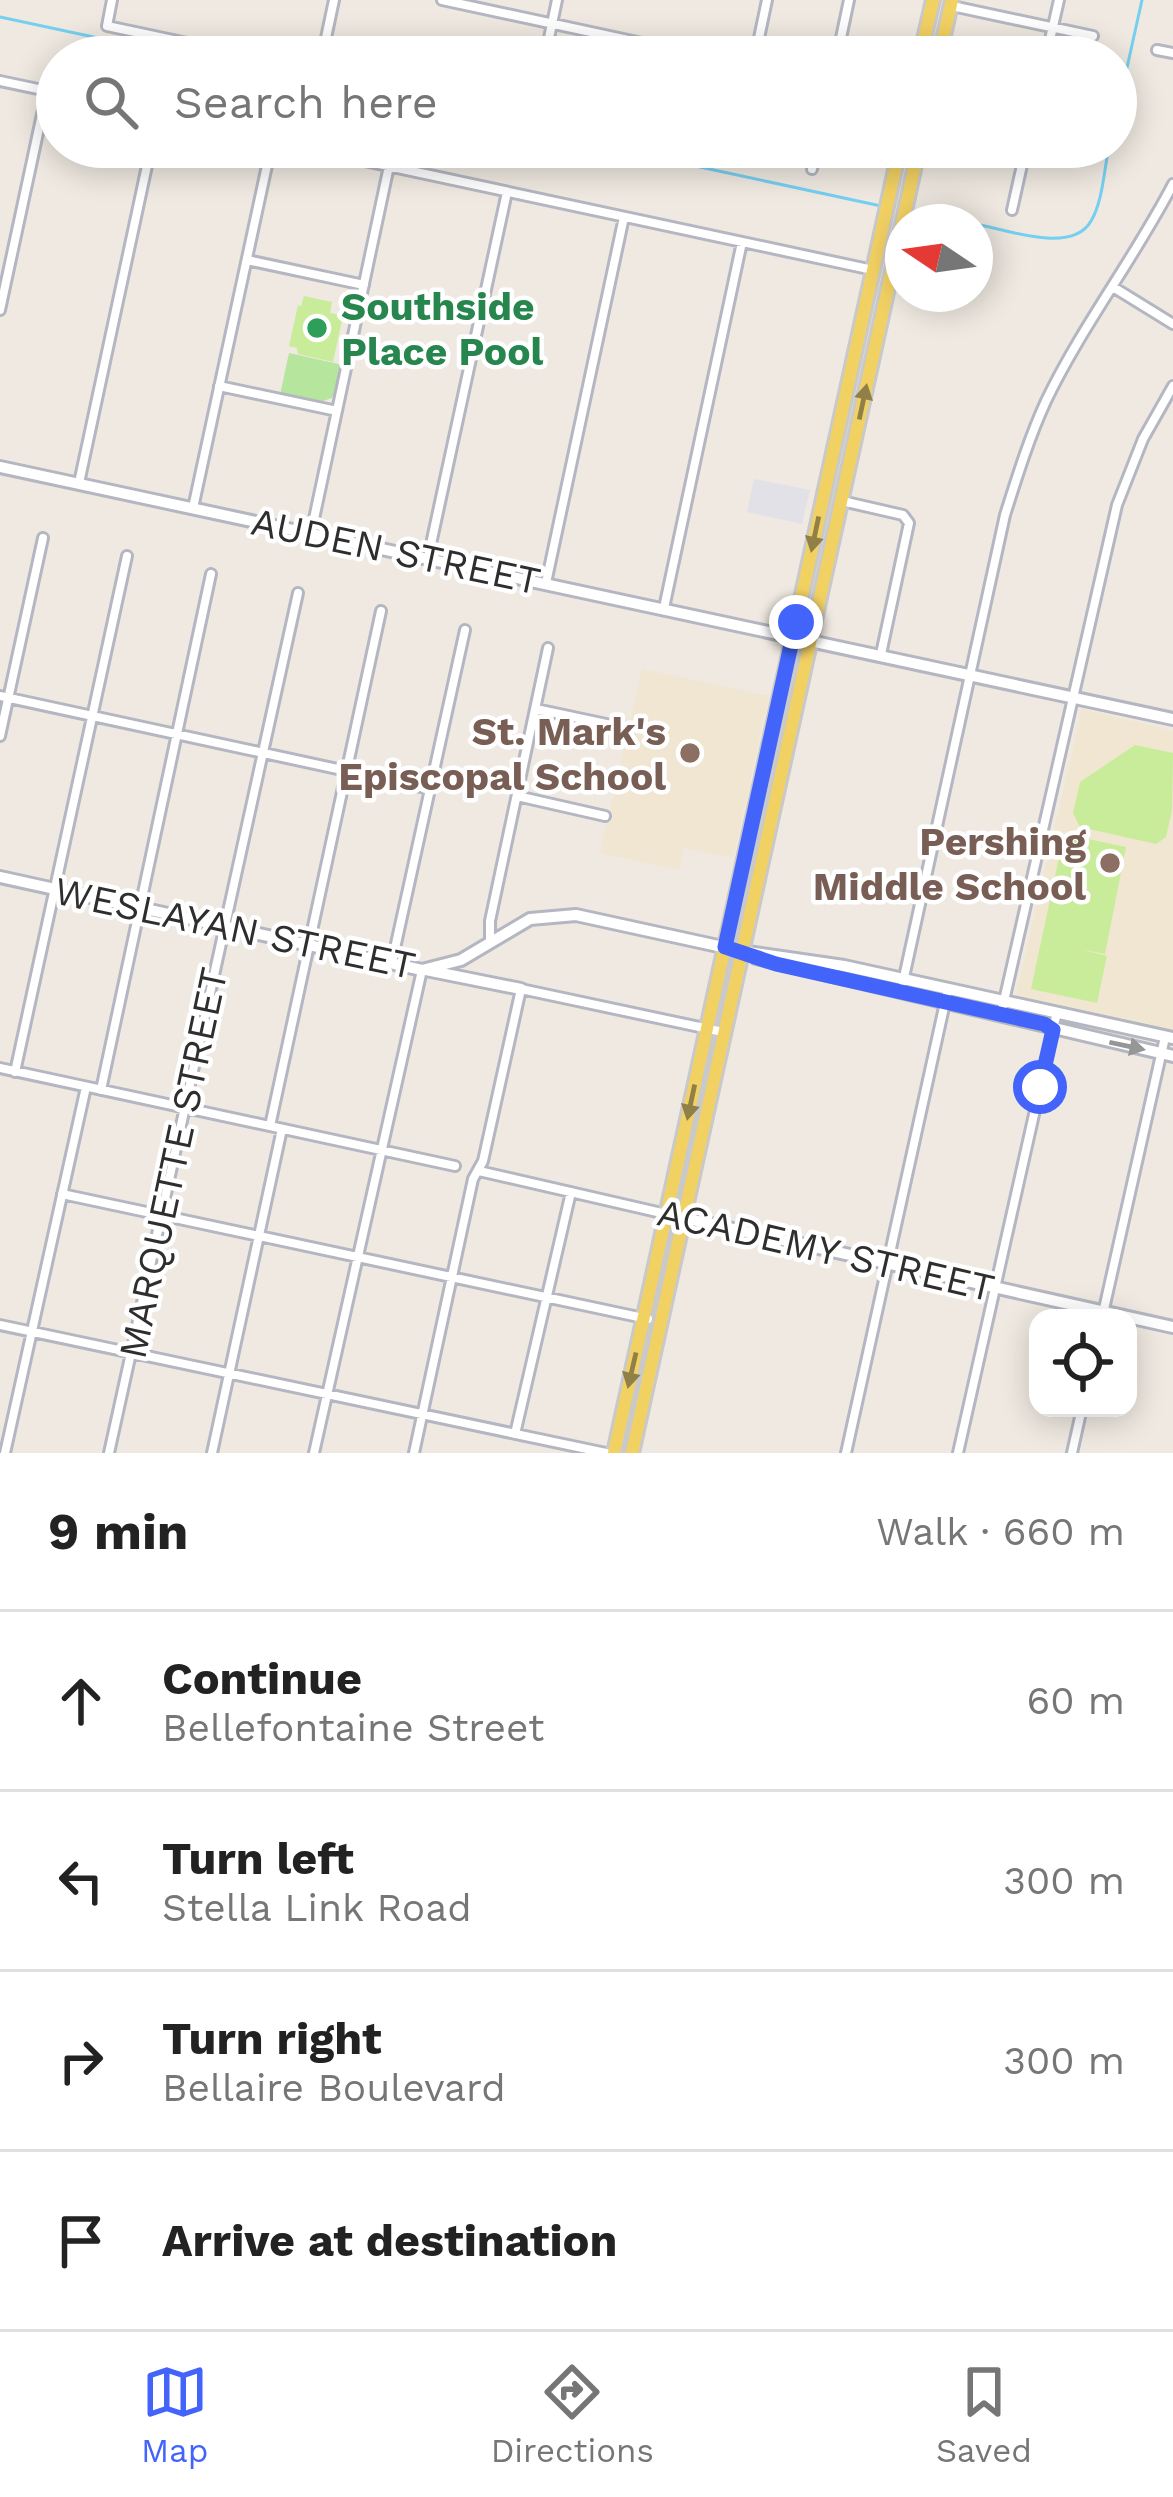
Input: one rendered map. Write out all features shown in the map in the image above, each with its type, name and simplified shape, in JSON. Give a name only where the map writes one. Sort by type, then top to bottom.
[{"type":"main road","points":[[925,36],[933,0]]},
{"type":"main road","points":[[943,36],[950,2]]},
{"type":"main road","points":[[610,1453],[644,1318],[895,168]]},
{"type":"main road","points":[[907,204],[915,168]]},
{"type":"main road","points":[[872,270],[885,273]]},
{"type":"main road","points":[[632,1453],[885,301]]},
{"type":"main road","points":[[852,360],[871,364]]},
{"type":"main road","points":[[829,467],[847,471]]},
{"type":"main road","points":[[767,756],[784,758]]},
{"type":"main road","points":[[743,868],[758,871]]},
{"type":"street","points":[[112,0],[107,26],[154,36]]},
{"type":"street","points":[[326,36],[334,0]]},
{"type":"street","points":[[442,0],[608,36]]},
{"type":"street","points":[[549,36],[557,0]]},
{"type":"street","points":[[759,36],[767,0]]},
{"type":"street","points":[[841,36],[849,0]]},
{"type":"street","points":[[1050,36],[1059,0]]},
{"type":"street","points":[[950,2],[1093,36]]},
{"type":"street","points":[[1156,50],[1173,53]]},
{"type":"street","points":[[0,81],[36,89]]},
{"type":"street","points":[[0,310],[36,159]]},
{"type":"street","points":[[79,483],[146,168]]},
{"type":"street","points":[[193,508],[267,168]]},
{"type":"street","points":[[311,533],[389,168]]},
{"type":"street","points":[[398,168],[872,270]]},
{"type":"street","points":[[1012,210],[1021,168]]},
{"type":"street","points":[[902,986],[1005,515],[1025,450],[1076,345],[1173,184]]},
{"type":"street","points":[[428,558],[507,192]]},
{"type":"street","points":[[546,583],[624,217]]},
{"type":"street","points":[[664,608],[742,242]]},
{"type":"street","points":[[247,260],[364,285]]},
{"type":"street","points":[[1113,286],[1173,324]]},
{"type":"street","points":[[219,386],[337,411]]},
{"type":"street","points":[[1002,1008],[1117,505],[1143,439],[1173,386]]},
{"type":"street","name":"AUDEN STREET","points":[[0,466],[1173,719]]},
{"type":"street","points":[[841,500],[903,514],[909,523],[881,655]]},
{"type":"street","points":[[0,736],[4,697],[43,538]]},
{"type":"street","points":[[14,1072],[127,556]]},
{"type":"street","points":[[101,1090],[212,574]]},
{"type":"street","name":"MARQUETTE STREET","points":[[110,1453],[298,592]]},
{"type":"street","points":[[270,1126],[381,611]]},
{"type":"street","points":[[392,962],[465,630]]},
{"type":"street","points":[[490,941],[490,921],[548,648]]},
{"type":"street","points":[[4,697],[430,789]]},
{"type":"street","points":[[536,709],[625,728]]},
{"type":"street","points":[[517,796],[605,816]]},
{"type":"street","name":"WESLAYAN STREET","points":[[0,877],[723,1032]]},
{"type":"street","points":[[314,1453],[422,970],[461,960],[530,919],[562,914],[843,972],[1002,1008],[1053,1030],[1167,1055]]},
{"type":"street","name":"WESLAYAN STREET","points":[[461,960],[471,979]]},
{"type":"street","points":[[414,1453],[473,1179],[479,1171],[521,989]]},
{"type":"street","points":[[847,1453],[946,995]]},
{"type":"street","points":[[1002,1008],[1057,1012],[1169,1037],[1104,1309]]},
{"type":"street","points":[[958,1453],[1057,1012]]},
{"type":"street","points":[[0,1068],[455,1166]]},
{"type":"street","points":[[5,1453],[86,1087]]},
{"type":"street","points":[[212,1453],[282,1129]]},
{"type":"street","name":"ACADEMY STREET","points":[[479,1171],[1080,1309]]},
{"type":"street","points":[[515,1434],[571,1192]]},
{"type":"street","points":[[62,1194],[661,1322]]},
{"type":"street","name":"ACADEMY STREET","points":[[1137,1321],[1173,1327]]},
{"type":"street","points":[[0,1325],[610,1453]]},
{"type":"street","points":[[1072,1453],[1080,1417]]},
{"type":"shaded area","points":[[754,479],[810,490],[802,524],[747,512]]},
{"type":"shaded area","name":"St. Mark's Episcopal School","points":[[642,669],[769,696],[733,858],[684,848],[679,870],[600,853]]},
{"type":"shaded area","name":"Pershing Middle School","points":[[1082,709],[1173,731],[1173,1029],[1016,995]]},
{"type":"green space","name":"Southside Place Pool","points":[[304,296],[332,302],[330,313],[343,316],[333,362],[298,354],[297,348],[289,346]]},
{"type":"green space","points":[[289,353],[343,365],[337,396],[318,403],[280,395]]},
{"type":"green space","points":[[1135,745],[1173,753],[1172,810],[1166,837],[1156,844],[1080,827],[1073,813],[1080,782]]},
{"type":"green space","points":[[1064,834],[1126,847],[1105,954],[1079,949],[1107,956],[1097,1003],[1031,989]]},
{"type":"waterway","points":[[1134,36],[1142,0]]},
{"type":"waterway","points":[[0,17],[89,36]]},
{"type":"waterway","points":[[705,168],[881,206]]},
{"type":"waterway","points":[[993,228],[1054,238],[1082,231],[1098,204],[1105,168]]},
{"type":"place","name":"Southside Place Pool","points":[[317,328]]},
{"type":"place","name":"St. Mark's Episcopal School","points":[[690,753]]},
{"type":"place","name":"Pershing Middle School","points":[[1110,863]]},
{"type":"route","points":[[796,622],[725,947],[776,964],[1044,1024],[1053,1030],[1040,1087]]}]
